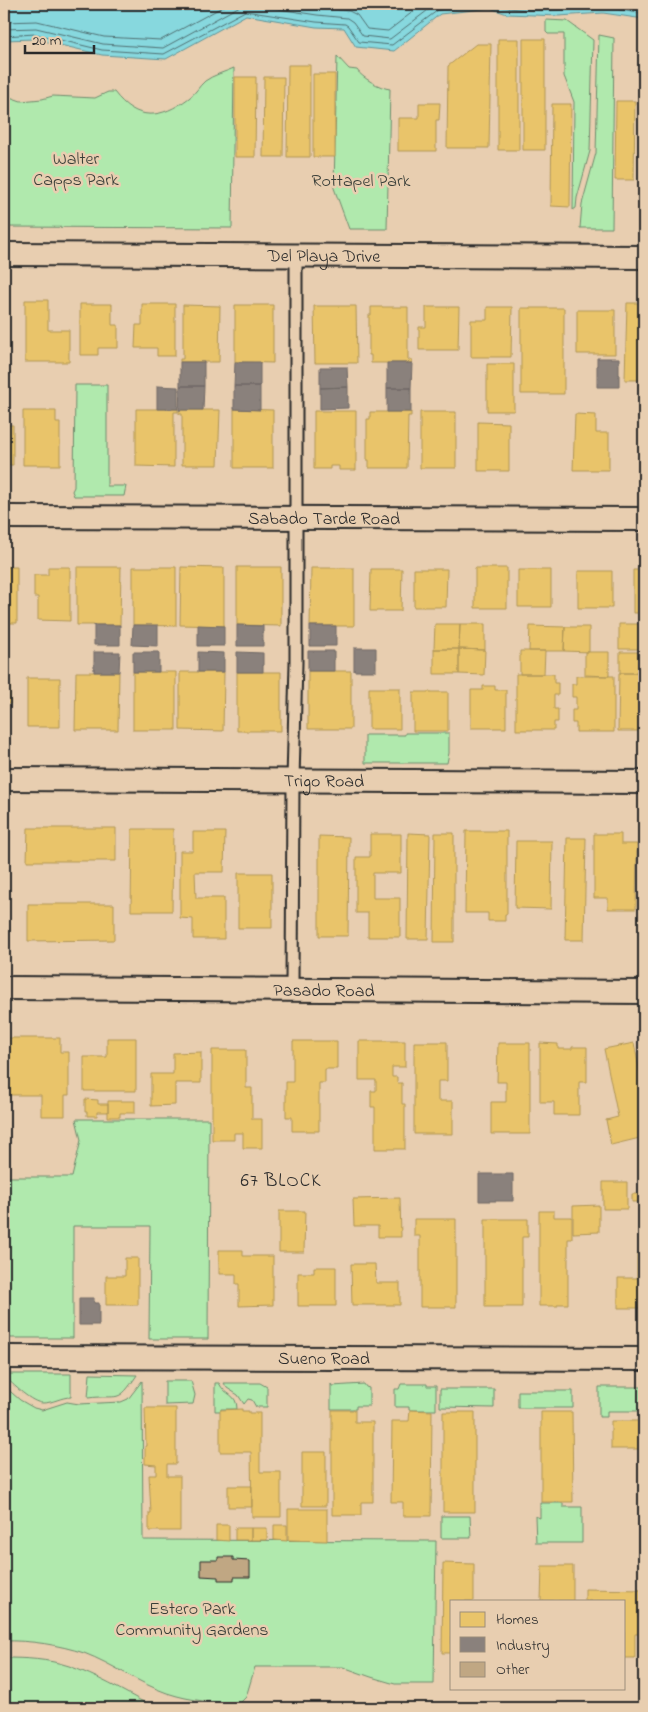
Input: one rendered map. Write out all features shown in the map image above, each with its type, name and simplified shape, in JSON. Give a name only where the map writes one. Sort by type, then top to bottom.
[{"type":"street","name":"Del Playa Drive","points":[[4,254],[644,257]]},
{"type":"street","name":"Sabado Tarde Road","points":[[4,517],[644,519]]},
{"type":"street","name":"Trigo Road","points":[[4,779],[644,782]]},
{"type":"street","name":"Pasado Road","points":[[4,988],[644,992]]},
{"type":"street","name":"Sueno Road","points":[[4,1357],[644,1360]]},
{"type":"lane","points":[[292,989],[293,780],[296,662],[296,255]]},
{"type":"green space","points":[[546,20],[567,21],[593,40],[590,151],[576,208],[573,210],[574,102],[564,76],[564,34],[548,34],[546,32]]},
{"type":"green space","points":[[599,35],[614,38],[612,228],[580,228],[582,204],[596,153]]},
{"type":"green space","name":"Rottapel Park","points":[[337,56],[349,69],[357,70],[372,82],[390,89],[387,229],[349,229],[334,188]]},
{"type":"green space","name":"Walter Capps Park","points":[[234,68],[232,228],[4,227],[4,95],[21,101],[53,96],[95,98],[108,92],[114,92],[131,109],[140,113],[159,113],[179,105],[208,79]]},
{"type":"green space","points":[[75,385],[107,385],[107,486],[126,486],[124,496],[74,496],[72,491],[74,487]]},
{"type":"green space","points":[[405,733],[449,733],[447,763],[365,763],[365,735],[405,735]]},
{"type":"green space","points":[[76,1119],[209,1119],[208,1339],[149,1339],[150,1226],[73,1226],[73,1338],[4,1338],[4,1177],[72,1177],[81,1140]]},
{"type":"green space","points":[[4,1374],[71,1374],[71,1397],[47,1403],[38,1402],[22,1392]]},
{"type":"green space","points":[[90,1374],[137,1375],[125,1391],[117,1396],[88,1398]]},
{"type":"green space","name":"Estero Park Community Gardens","points":[[142,1381],[143,1540],[436,1541],[434,1684],[395,1684],[343,1667],[255,1667],[246,1697],[240,1703],[212,1702],[194,1700],[167,1693],[95,1657],[75,1650],[34,1642],[4,1641],[4,1386],[20,1400],[42,1410],[67,1402],[79,1404],[121,1402],[128,1399]]},
{"type":"green space","points":[[165,1381],[191,1381],[195,1395],[193,1404],[165,1405]]},
{"type":"green space","points":[[215,1383],[219,1383],[233,1397],[237,1409],[215,1411]]},
{"type":"green space","points":[[224,1383],[260,1383],[267,1387],[267,1407],[256,1407],[252,1400],[248,1399],[244,1404],[238,1395],[227,1388]]},
{"type":"green space","points":[[331,1384],[332,1386],[364,1384],[369,1388],[369,1406],[356,1406],[356,1409],[331,1409]]},
{"type":"green space","points":[[401,1384],[436,1386],[436,1410],[409,1410],[409,1407],[395,1407],[395,1389],[399,1389]]},
{"type":"green space","points":[[599,1387],[644,1387],[644,1411],[607,1411],[607,1417],[599,1417]]},
{"type":"green space","points":[[440,1389],[494,1389],[494,1408],[440,1407]]},
{"type":"green space","points":[[518,1391],[573,1391],[573,1408],[518,1408]]},
{"type":"green space","points":[[540,1503],[563,1503],[563,1507],[582,1507],[582,1543],[536,1543],[535,1516],[540,1518]]},
{"type":"green space","points":[[441,1516],[470,1516],[471,1538],[441,1538]]},
{"type":"green space","points":[[4,1658],[36,1659],[69,1666],[100,1679],[149,1705],[159,1708],[4,1708]]},
{"type":"water","points":[[4,4],[644,4],[644,19],[603,13],[559,16],[507,14],[490,8],[440,14],[394,51],[356,47],[344,28],[316,27],[246,15],[166,59],[102,55],[35,39],[4,40]]},
{"type":"building: Homes","points":[[498,39],[519,39],[519,150],[498,150]]},
{"type":"building: Homes","points":[[523,39],[545,39],[545,150],[523,150]]},
{"type":"building: Homes","points":[[476,44],[491,44],[489,148],[447,148],[448,66]]},
{"type":"building: Homes","points":[[288,65],[310,65],[310,157],[287,157]]},
{"type":"building: Homes","points":[[313,74],[335,74],[335,157],[313,157]]},
{"type":"building: Homes","points":[[235,77],[256,77],[255,157],[235,157]]},
{"type":"building: Homes","points":[[264,77],[284,77],[283,157],[263,157]]},
{"type":"building: Homes","points":[[616,101],[635,101],[634,180],[615,180]]},
{"type":"building: Homes","points":[[419,103],[440,103],[439,120],[436,120],[436,151],[398,151],[398,118],[419,118]]},
{"type":"building: Homes","points":[[552,104],[571,104],[570,207],[551,206]]},
{"type":"building: Homes","points":[[25,300],[48,300],[48,330],[69,330],[69,362],[25,362]]},
{"type":"building: Homes","points":[[627,303],[642,303],[642,310],[644,310],[644,380],[625,380]]},
{"type":"building: Homes","points":[[80,304],[112,304],[112,325],[118,325],[118,348],[98,348],[98,355],[80,355]]},
{"type":"building: Homes","points":[[142,304],[175,304],[175,356],[157,356],[157,348],[135,348],[136,325],[142,325]]},
{"type":"building: Homes","points":[[183,305],[220,306],[219,362],[180,362],[180,359],[183,359]]},
{"type":"building: Homes","points":[[235,305],[273,305],[273,363],[235,362]]},
{"type":"building: Homes","points":[[314,306],[356,306],[357,363],[315,363]]},
{"type":"building: Homes","points":[[371,307],[408,307],[408,360],[412,360],[412,363],[371,363],[371,355],[369,355],[369,315],[371,315]]},
{"type":"building: Homes","points":[[426,307],[459,307],[458,350],[419,350],[419,327],[426,327]]},
{"type":"building: Homes","points":[[487,307],[512,307],[511,357],[471,357],[471,320],[487,320]]},
{"type":"building: Homes","points":[[521,308],[564,308],[564,394],[521,394]]},
{"type":"building: Homes","points":[[577,310],[615,310],[615,354],[577,354]]},
{"type":"building: Homes","points":[[487,364],[514,364],[514,411],[487,411]]},
{"type":"building: Homes","points":[[136,409],[178,409],[178,412],[174,412],[174,467],[136,466]]},
{"type":"building: Homes","points":[[234,409],[273,410],[273,468],[234,468]]},
{"type":"building: Homes","points":[[179,410],[220,410],[218,465],[182,465],[182,414],[179,414]]},
{"type":"building: Homes","points":[[23,411],[56,411],[56,423],[60,423],[60,465],[23,465]]},
{"type":"building: Homes","points":[[314,411],[356,411],[356,470],[339,470],[339,466],[330,466],[330,469],[314,469]]},
{"type":"building: Homes","points":[[370,412],[411,412],[411,416],[408,416],[407,468],[369,468],[369,460],[367,460],[367,419],[370,419]]},
{"type":"building: Homes","points":[[420,412],[456,412],[456,468],[420,468]]},
{"type":"building: Homes","points":[[575,414],[596,415],[596,433],[609,433],[609,470],[573,470]]},
{"type":"building: Homes","points":[[478,422],[509,423],[509,471],[478,471]]},
{"type":"building: Homes","points":[[4,425],[13,425],[13,465],[4,465]]},
{"type":"building: Homes","points":[[4,567],[17,567],[17,623],[4,623]]},
{"type":"building: Homes","points":[[48,567],[70,567],[70,621],[38,620],[38,597],[34,597],[34,575],[48,575]]},
{"type":"building: Homes","points":[[77,567],[121,567],[120,625],[77,625]]},
{"type":"building: Homes","points":[[133,567],[176,567],[176,626],[133,625]]},
{"type":"building: Homes","points":[[181,567],[224,568],[224,626],[180,625]]},
{"type":"building: Homes","points":[[237,567],[281,567],[281,626],[237,625]]},
{"type":"building: Homes","points":[[311,568],[354,568],[354,626],[310,626]]},
{"type":"building: Homes","points":[[475,568],[507,568],[507,608],[475,608]]},
{"type":"building: Homes","points":[[371,569],[402,569],[401,611],[370,611]]},
{"type":"building: Homes","points":[[414,569],[447,569],[446,607],[414,607]]},
{"type":"building: Homes","points":[[518,570],[551,570],[551,607],[518,607]]},
{"type":"building: Homes","points":[[633,570],[644,570],[644,619],[642,619],[642,613],[633,613]]},
{"type":"building: Homes","points":[[578,571],[612,571],[612,608],[578,608]]},
{"type":"building: Homes","points":[[435,624],[460,624],[459,649],[434,649]]},
{"type":"building: Homes","points":[[460,624],[485,624],[485,650],[459,649]]},
{"type":"building: Homes","points":[[619,624],[644,624],[644,649],[619,649]]},
{"type":"building: Homes","points":[[530,626],[565,627],[564,651],[529,651]]},
{"type":"building: Homes","points":[[565,627],[589,627],[589,652],[564,651]]},
{"type":"building: Homes","points":[[434,649],[459,649],[459,674],[434,674]]},
{"type":"building: Homes","points":[[459,649],[485,650],[484,675],[459,674]]},
{"type":"building: Homes","points":[[520,651],[545,651],[544,674],[520,674]]},
{"type":"building: Homes","points":[[585,652],[609,652],[609,676],[585,675]]},
{"type":"building: Homes","points":[[620,652],[644,652],[644,671],[620,673]]},
{"type":"building: Homes","points":[[308,671],[351,671],[351,729],[308,729]]},
{"type":"building: Homes","points":[[76,672],[119,672],[118,730],[75,730]]},
{"type":"building: Homes","points":[[133,672],[176,672],[176,730],[133,730]]},
{"type":"building: Homes","points":[[180,672],[224,672],[223,731],[180,730]]},
{"type":"building: Homes","points":[[237,672],[281,672],[281,731],[237,731]]},
{"type":"building: Homes","points":[[619,673],[644,673],[644,731],[618,731]]},
{"type":"building: Homes","points":[[516,674],[554,674],[554,683],[558,683],[558,695],[554,695],[554,709],[558,709],[558,722],[554,722],[554,730],[516,730]]},
{"type":"building: Homes","points":[[576,676],[614,676],[614,732],[576,732],[576,723],[572,723],[572,710],[576,710],[576,697],[572,697],[572,684],[576,684]]},
{"type":"building: Homes","points":[[27,678],[60,678],[60,727],[27,727]]},
{"type":"building: Homes","points":[[10,680],[10,704],[4,704],[4,681]]},
{"type":"building: Homes","points":[[483,686],[495,686],[495,690],[506,690],[506,728],[471,728],[471,690],[483,690]]},
{"type":"building: Homes","points":[[369,688],[400,688],[400,729],[369,729]]},
{"type":"building: Homes","points":[[413,692],[448,692],[448,731],[413,731]]},
{"type":"building: Homes","points":[[28,828],[116,828],[116,861],[27,861]]},
{"type":"building: Homes","points":[[132,829],[173,829],[172,911],[131,911]]},
{"type":"building: Homes","points":[[466,831],[507,831],[507,914],[505,914],[505,921],[488,921],[488,913],[465,913]]},
{"type":"building: Homes","points":[[193,832],[225,832],[224,872],[195,872],[196,898],[224,898],[224,939],[193,939],[193,919],[180,918],[180,851],[193,851]]},
{"type":"building: Homes","points":[[408,833],[430,834],[428,939],[407,939]]},
{"type":"building: Homes","points":[[435,833],[454,833],[454,942],[434,942]]},
{"type":"building: Homes","points":[[370,834],[401,834],[401,873],[373,873],[373,898],[400,898],[400,937],[368,937],[368,913],[356,913],[356,857],[370,857]]},
{"type":"building: Homes","points":[[594,834],[621,834],[621,844],[637,844],[636,909],[608,909],[608,898],[594,898]]},
{"type":"building: Homes","points":[[319,836],[349,837],[348,936],[319,936]]},
{"type":"building: Homes","points":[[567,838],[586,838],[584,940],[565,940]]},
{"type":"building: Homes","points":[[516,841],[552,841],[551,909],[515,908]]},
{"type":"building: Homes","points":[[238,873],[272,873],[272,928],[238,928]]},
{"type":"building: Homes","points":[[28,904],[114,904],[114,940],[28,941]]},
{"type":"building: Homes","points":[[4,1038],[60,1038],[60,1052],[69,1052],[69,1095],[65,1095],[65,1116],[41,1116],[41,1095],[4,1095]]},
{"type":"building: Homes","points":[[107,1038],[136,1038],[136,1091],[84,1091],[84,1057],[107,1057]]},
{"type":"building: Homes","points":[[293,1041],[337,1041],[337,1069],[325,1069],[325,1083],[319,1083],[319,1131],[292,1131],[292,1117],[286,1117],[286,1082],[293,1082]]},
{"type":"building: Homes","points":[[359,1041],[405,1041],[405,1067],[392,1067],[392,1077],[397,1077],[397,1083],[402,1083],[402,1104],[405,1104],[405,1149],[375,1149],[375,1107],[371,1107],[371,1091],[376,1091],[376,1080],[359,1080]]},
{"type":"building: Homes","points":[[414,1042],[447,1042],[447,1081],[438,1081],[438,1101],[453,1101],[453,1134],[414,1134]]},
{"type":"building: Homes","points":[[498,1043],[530,1043],[530,1134],[491,1134],[491,1102],[506,1102],[506,1082],[497,1082]]},
{"type":"building: Homes","points":[[540,1043],[558,1044],[558,1049],[587,1047],[587,1082],[579,1082],[579,1115],[554,1115],[554,1102],[540,1102]]},
{"type":"building: Homes","points":[[634,1043],[644,1092],[644,1137],[611,1145],[606,1120],[618,1117],[604,1049]]},
{"type":"building: Homes","points":[[212,1050],[246,1050],[246,1088],[252,1088],[252,1119],[262,1119],[262,1148],[243,1148],[243,1133],[234,1133],[234,1140],[212,1140]]},
{"type":"building: Homes","points":[[201,1052],[201,1083],[175,1083],[175,1105],[151,1106],[151,1074],[173,1074],[173,1053]]},
{"type":"building: Homes","points":[[85,1099],[98,1100],[98,1104],[108,1104],[108,1112],[97,1112],[97,1116],[87,1116],[87,1112],[85,1112]]},
{"type":"building: Homes","points":[[108,1101],[135,1101],[135,1113],[120,1113],[120,1117],[108,1117]]},
{"type":"building: Homes","points":[[603,1182],[627,1182],[627,1209],[603,1209]]},
{"type":"building: Homes","points":[[632,1194],[644,1194],[644,1202],[632,1202]]},
{"type":"building: Homes","points":[[400,1198],[401,1237],[378,1237],[378,1226],[354,1226],[353,1199]]},
{"type":"building: Homes","points":[[599,1205],[599,1232],[573,1233],[573,1206]]},
{"type":"building: Homes","points":[[279,1211],[305,1211],[304,1252],[279,1252]]},
{"type":"building: Homes","points":[[539,1211],[554,1211],[554,1217],[572,1217],[572,1239],[568,1239],[568,1304],[539,1306]]},
{"type":"building: Homes","points":[[414,1219],[456,1219],[456,1307],[420,1307],[420,1236],[414,1236]]},
{"type":"building: Homes","points":[[485,1219],[528,1219],[528,1237],[522,1237],[522,1307],[485,1307]]},
{"type":"building: Homes","points":[[219,1250],[243,1250],[243,1256],[273,1256],[273,1305],[239,1306],[239,1284],[236,1284],[236,1274],[219,1274]]},
{"type":"building: Homes","points":[[637,1254],[644,1254],[644,1308],[618,1308],[618,1278],[637,1278]]},
{"type":"building: Homes","points":[[125,1258],[138,1258],[138,1305],[106,1305],[106,1276],[125,1276]]},
{"type":"building: Homes","points":[[351,1264],[375,1264],[376,1283],[400,1283],[400,1305],[352,1305]]},
{"type":"building: Homes","points":[[314,1267],[336,1267],[336,1306],[298,1306],[298,1273],[314,1273]]},
{"type":"building: Homes","points":[[145,1408],[176,1408],[176,1464],[167,1464],[167,1476],[180,1476],[180,1531],[149,1531],[149,1513],[151,1513],[149,1475],[156,1475],[156,1465],[145,1464]]},
{"type":"building: Homes","points":[[242,1409],[242,1411],[249,1411],[249,1413],[260,1413],[260,1472],[281,1472],[281,1517],[252,1517],[251,1452],[220,1452],[220,1410]]},
{"type":"building: Homes","points":[[332,1410],[355,1410],[355,1422],[373,1422],[373,1502],[361,1502],[361,1515],[332,1515]]},
{"type":"building: Homes","points":[[410,1410],[432,1411],[431,1516],[403,1516],[403,1502],[391,1502],[392,1421],[409,1421]]},
{"type":"building: Homes","points":[[443,1412],[475,1412],[475,1512],[443,1512]]},
{"type":"building: Homes","points":[[541,1412],[572,1412],[573,1502],[541,1502]]},
{"type":"building: Homes","points":[[611,1421],[640,1421],[640,1449],[611,1449]]},
{"type":"building: Homes","points":[[302,1452],[326,1452],[326,1506],[302,1506]]},
{"type":"building: Homes","points":[[228,1486],[252,1486],[252,1507],[228,1507]]},
{"type":"building: Homes","points":[[288,1509],[327,1509],[327,1541],[288,1540]]},
{"type":"building: Homes","points":[[216,1525],[229,1525],[229,1541],[216,1540]]},
{"type":"building: Homes","points":[[274,1525],[287,1525],[287,1541],[274,1540]]},
{"type":"building: Homes","points":[[235,1528],[251,1528],[251,1540],[235,1540]]},
{"type":"building: Homes","points":[[251,1528],[267,1528],[267,1540],[251,1540]]},
{"type":"building: Homes","points":[[443,1563],[474,1564],[474,1600],[450,1600],[450,1653],[442,1653]]},
{"type":"building: Homes","points":[[542,1566],[573,1566],[573,1600],[541,1600]]},
{"type":"building: Homes","points":[[585,1589],[643,1590],[643,1612],[638,1612],[638,1618],[641,1618],[641,1634],[635,1634],[635,1658],[626,1658],[626,1600],[585,1600]]},
{"type":"building: Industry","points":[[597,358],[619,358],[619,387],[597,387]]},
{"type":"building: Industry","points":[[180,362],[204,362],[204,386],[180,386]]},
{"type":"building: Industry","points":[[235,362],[260,362],[260,386],[234,386]]},
{"type":"building: Industry","points":[[387,363],[412,363],[411,388],[387,388]]},
{"type":"building: Industry","points":[[320,367],[347,367],[348,387],[320,388]]},
{"type":"building: Industry","points":[[157,386],[178,387],[178,409],[157,409]]},
{"type":"building: Industry","points":[[180,386],[204,386],[203,410],[179,410]]},
{"type":"building: Industry","points":[[234,386],[260,386],[260,410],[234,409]]},
{"type":"building: Industry","points":[[348,387],[348,408],[320,409],[320,388]]},
{"type":"building: Industry","points":[[387,388],[411,388],[411,412],[387,412]]},
{"type":"building: Industry","points":[[94,625],[120,625],[120,645],[94,645]]},
{"type":"building: Industry","points":[[133,625],[158,625],[158,646],[132,645]]},
{"type":"building: Industry","points":[[198,625],[224,626],[224,646],[198,646]]},
{"type":"building: Industry","points":[[237,625],[263,626],[263,646],[237,646]]},
{"type":"building: Industry","points":[[310,626],[336,626],[336,646],[310,646]]},
{"type":"building: Industry","points":[[354,648],[376,648],[376,671],[354,671]]},
{"type":"building: Industry","points":[[308,651],[334,651],[334,671],[308,671]]},
{"type":"building: Industry","points":[[94,652],[120,652],[119,672],[94,672]]},
{"type":"building: Industry","points":[[133,652],[159,652],[159,672],[133,672]]},
{"type":"building: Industry","points":[[198,652],[224,653],[224,672],[198,672]]},
{"type":"building: Industry","points":[[237,652],[263,653],[263,672],[237,672]]},
{"type":"building: Industry","points":[[479,1174],[513,1174],[513,1201],[479,1201]]},
{"type":"building: Industry","points":[[79,1298],[94,1298],[94,1303],[99,1303],[99,1325],[79,1325]]},
{"type":"building: Other","points":[[218,1557],[233,1557],[233,1560],[250,1561],[250,1577],[218,1580],[218,1577],[201,1576],[201,1560],[218,1560]]},
{"type":"district","name":"67 BLOCK","points":[[281,1179]]}]
